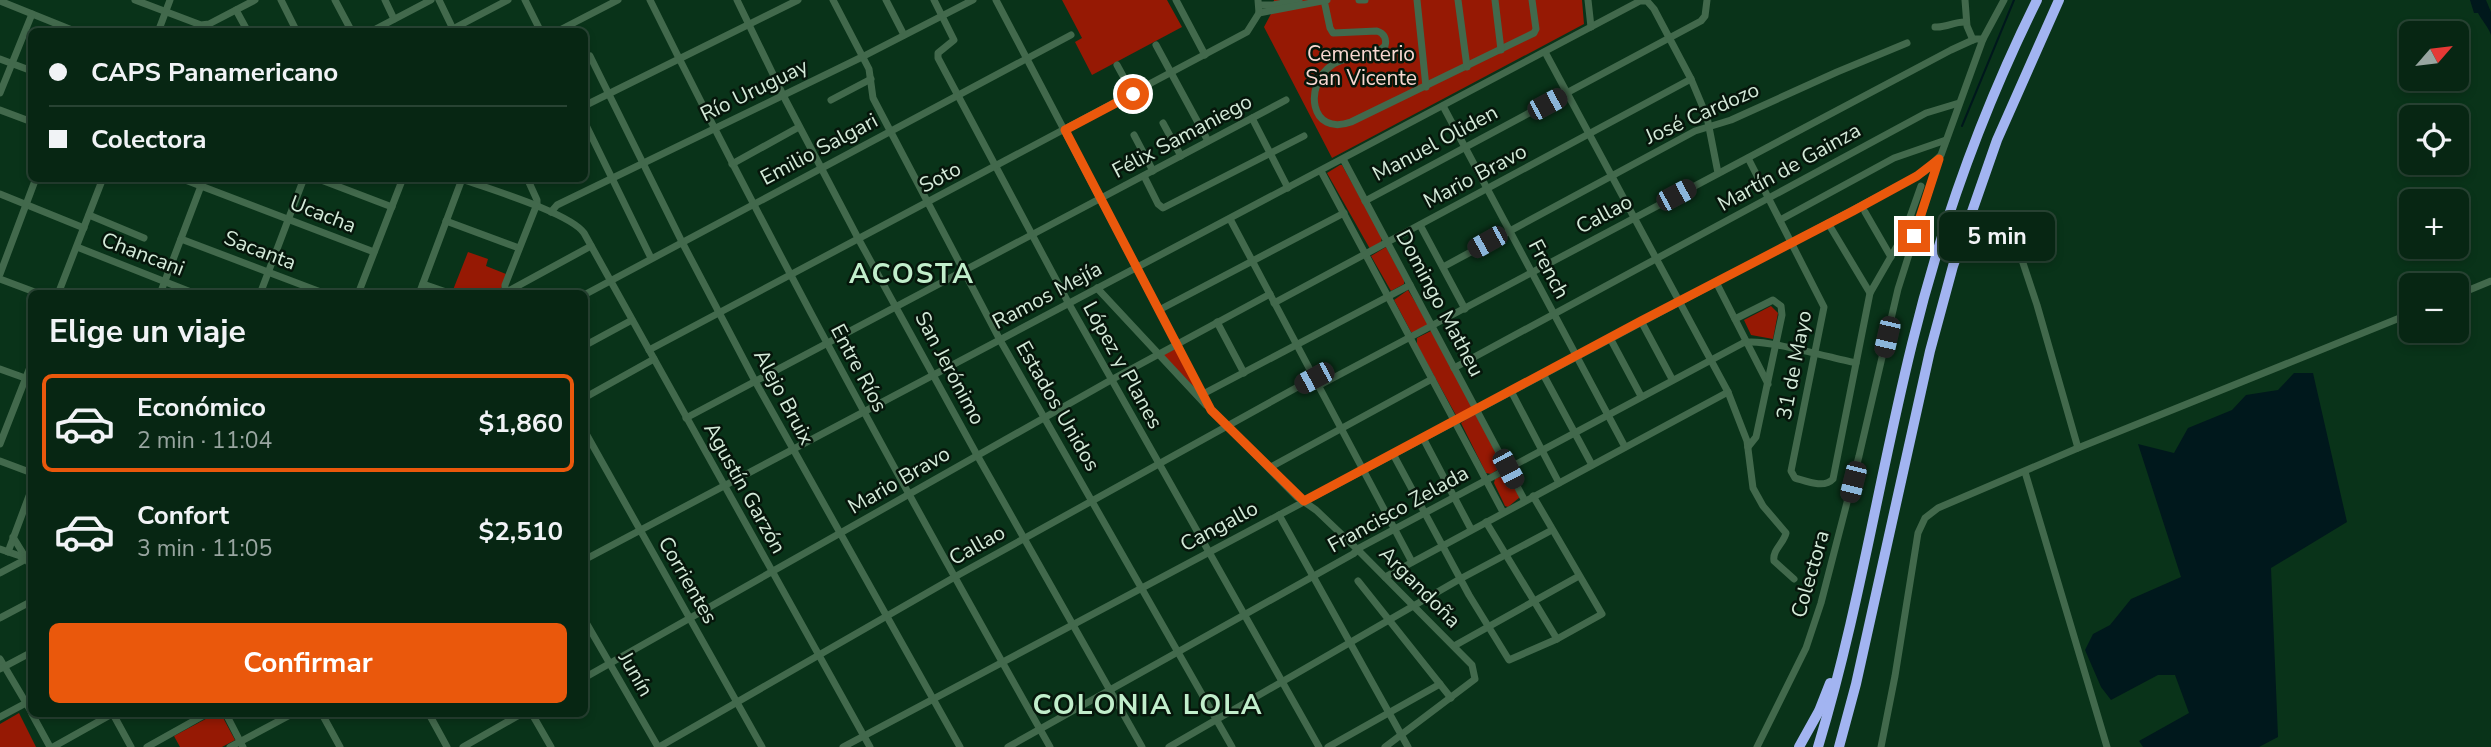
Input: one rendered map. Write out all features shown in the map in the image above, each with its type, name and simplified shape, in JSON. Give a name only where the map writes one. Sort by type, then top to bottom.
[{"type":"highway","points":[[1818,747],[1835,689],[1912,343],[1941,240],[1986,114],[2037,0]]},
{"type":"highway","points":[[1839,747],[1861,666],[1930,351],[1953,266],[1997,140],[2058,3]]},
{"type":"highway","points":[[1800,747],[1829,688],[1848,606],[1860,578]]},
{"type":"highway","points":[[1845,747],[1857,703],[1861,666]]},
{"type":"street","points":[[135,0],[201,25],[209,24],[251,1]]},
{"type":"street","points":[[160,28],[170,0]]},
{"type":"street","points":[[281,0],[295,28]]},
{"type":"street","points":[[335,0],[350,28]]},
{"type":"street","points":[[385,0],[394,19]]},
{"type":"street","points":[[377,28],[431,0]]},
{"type":"street","points":[[439,0],[450,28]]},
{"type":"street","points":[[455,28],[508,0]]},
{"type":"street","points":[[525,0],[539,28]]},
{"type":"street","points":[[564,28],[618,0]]},
{"type":"street","name":"Entre Ríos","points":[[650,0],[713,129],[826,344],[1050,747]]},
{"type":"street","name":"San Jerónimo","points":[[737,0],[799,127],[859,240],[1142,747]]},
{"type":"street","points":[[588,104],[799,0]]},
{"type":"street","name":"Estados Unidos","points":[[833,0],[871,79],[873,99],[963,271],[1231,747]]},
{"type":"street","points":[[886,0],[904,35]]},
{"type":"street","name":"López y Planes","points":[[934,0],[954,40],[939,53],[938,58],[1111,380],[1319,747]]},
{"type":"street","name":"Río Uruguay","points":[[551,212],[557,205],[973,0]]},
{"type":"street","name":"Argandoña","points":[[996,0],[1211,410],[1358,550],[1472,665],[1475,679],[1451,698]]},
{"type":"street","points":[[1175,0],[1205,55]]},
{"type":"street","points":[[1259,6],[1299,0]]},
{"type":"street","points":[[1259,6],[1325,0],[1333,33],[1377,31],[1386,39],[1382,49],[1334,64],[1315,89],[1313,100],[1324,120],[1334,125],[1343,125],[1535,32],[1532,0]]},
{"type":"street","points":[[1359,0],[1365,0]]},
{"type":"street","points":[[1417,0],[1426,87]]},
{"type":"street","points":[[1458,0],[1467,67]]},
{"type":"street","points":[[1495,0],[1501,50]]},
{"type":"street","points":[[1588,0],[1591,26]]},
{"type":"street","points":[[1637,2],[1644,0],[1651,5],[1691,79],[1709,127],[1718,173]]},
{"type":"street","name":"Manuel Oliden","points":[[1365,201],[1670,37],[1705,16],[1707,0]]},
{"type":"street","points":[[1965,0],[1966,22],[1973,40]]},
{"type":"street","name":"Colectora","points":[[1757,747],[1806,648],[1821,603],[1898,289],[1959,103],[1983,39],[2004,0]]},
{"type":"street","points":[[0,1],[67,28]]},
{"type":"street","name":"Ramos Mejía","points":[[588,558],[1637,2]]},
{"type":"street","name":"Soto","points":[[649,350],[1247,32],[1254,23],[1259,6]]},
{"type":"street","points":[[236,10],[246,28]]},
{"type":"street","points":[[0,93],[32,14]]},
{"type":"street","points":[[1935,27],[1944,28],[1959,21],[1966,22]]},
{"type":"street","name":"Emilio Salgari","points":[[588,293],[1070,35]]},
{"type":"street","name":"Callao","points":[[1318,386],[1718,173],[1973,40],[1983,39]]},
{"type":"street","name":"José Cardozo","points":[[1443,267],[1695,131],[1731,120],[1907,43]]},
{"type":"street","points":[[1156,45],[1208,141]]},
{"type":"street","points":[[1545,52],[1728,392],[1748,447],[1749,475],[1753,488],[1763,506],[1786,533],[1784,541],[1775,552],[1774,561],[1794,579]]},
{"type":"street","name":"Alejo Bruix","points":[[590,56],[682,242],[755,381],[960,747]]},
{"type":"street","points":[[0,59],[28,69]]},
{"type":"street","points":[[1117,65],[1133,94]]},
{"type":"street","points":[[831,100],[871,79]]},
{"type":"street","name":"Mario Bravo","points":[[1274,303],[1691,79]]},
{"type":"street","name":"Félix Samaniego","points":[[686,418],[1286,100]]},
{"type":"street","name":"Martín de Gainza","points":[[1454,368],[1926,113],[1959,103]]},
{"type":"street","name":"French","points":[[1443,106],[1625,447]]},
{"type":"street","points":[[0,110],[28,120]]},
{"type":"street","points":[[1252,118],[1289,188]]},
{"type":"street","points":[[1163,123],[1181,156]]},
{"type":"street","points":[[732,164],[799,127]]},
{"type":"street","points":[[588,129],[651,258]]},
{"type":"street","points":[[1135,135],[1153,171]]},
{"type":"street","points":[[1144,176],[1158,204],[1163,208],[1304,136]]},
{"type":"street","points":[[1780,220],[1894,158],[1946,141]]},
{"type":"street","name":"31 de Mayo","points":[[1748,158],[1824,307],[1791,471],[1797,479],[1822,485],[1831,482],[1856,363]]},
{"type":"street","name":"Domingo Matheu","points":[[1343,159],[1525,501]]},
{"type":"street","name":"Cangallo","points":[[843,747],[1910,180],[1939,159]]},
{"type":"street","name":"Domingo Matheu","points":[[1321,171],[1503,512]]},
{"type":"street","points":[[0,274],[35,182]]},
{"type":"street","points":[[60,290],[101,182]]},
{"type":"street","points":[[161,290],[203,182]]},
{"type":"street","name":"Ucacha","points":[[203,182],[288,220],[374,252]]},
{"type":"street","points":[[261,290],[302,182]]},
{"type":"street","points":[[326,182],[392,207]]},
{"type":"street","points":[[360,290],[401,182]]},
{"type":"street","points":[[421,290],[461,182]]},
{"type":"street","name":"Agustín Garzón","points":[[472,182],[551,212],[577,225],[870,747]]},
{"type":"street","points":[[506,290],[505,285],[537,200],[529,182]]},
{"type":"street","points":[[1746,341],[1777,345],[1856,363],[1870,293],[1903,234],[1921,186]]},
{"type":"street","points":[[0,194],[84,228]]},
{"type":"street","points":[[1159,310],[1344,212]]},
{"type":"street","points":[[1865,212],[1891,257]]},
{"type":"street","points":[[89,215],[144,238]]},
{"type":"street","points":[[2003,218],[2011,227],[2033,292],[2078,448]]},
{"type":"street","points":[[1230,219],[1412,562]]},
{"type":"street","points":[[446,221],[519,248]]},
{"type":"street","points":[[1828,223],[1870,293]]},
{"type":"street","points":[[1420,225],[1465,309]]},
{"type":"street","name":"Sacanta","points":[[181,239],[268,272],[306,290]]},
{"type":"street","points":[[512,290],[591,246]]},
{"type":"street","name":"Chancani","points":[[77,247],[185,290]]},
{"type":"street","points":[[0,279],[29,290]]},
{"type":"street","points":[[2469,290],[2491,281]]},
{"type":"street","points":[[1716,282],[1768,384]]},
{"type":"street","points":[[423,284],[440,290]]},
{"type":"street","points":[[1203,394],[1410,285]]},
{"type":"street","points":[[1097,288],[1156,355],[1211,410]]},
{"type":"street","name":"Mario Bravo","points":[[588,676],[1111,380],[1270,294]]},
{"type":"street","points":[[1735,319],[1776,300],[1783,315],[1756,437],[1748,447]]},
{"type":"street","points":[[1881,747],[1918,533],[1925,518],[1938,508],[2078,448],[2399,318]]},
{"type":"street","points":[[588,344],[632,320]]},
{"type":"street","points":[[1641,321],[1672,379]]},
{"type":"street","points":[[1217,323],[1244,373]]},
{"type":"street","points":[[1610,338],[1641,396]]},
{"type":"street","name":"Francisco Zelada","points":[[1008,747],[1424,512],[1746,341]]},
{"type":"street","points":[[588,396],[654,359]]},
{"type":"street","points":[[0,369],[25,378]]},
{"type":"street","points":[[0,444],[28,371]]},
{"type":"street","points":[[1543,374],[1592,466]]},
{"type":"street","name":"Callao","points":[[658,747],[1092,500],[1314,378]]},
{"type":"street","points":[[1269,468],[1432,379]]},
{"type":"street","points":[[1511,391],[1559,483]]},
{"type":"street","points":[[1385,577],[1728,392]]},
{"type":"street","name":"Corrientes","points":[[588,437],[762,747]]},
{"type":"street","points":[[1423,438],[1471,529]]},
{"type":"street","points":[[1393,454],[1509,660],[1557,639],[1602,614],[1533,496]]},
{"type":"street","points":[[0,461],[28,472]]},
{"type":"street","points":[[2025,472],[2107,747]]},
{"type":"street","points":[[28,498],[13,537],[4,551],[28,557]]},
{"type":"street","points":[[1279,515],[1408,747]]},
{"type":"street","points":[[1486,522],[1557,639]]},
{"type":"street","points":[[1169,747],[1461,579],[1552,530]]},
{"type":"street","points":[[13,537],[28,556]]},
{"type":"street","points":[[0,573],[28,558]]},
{"type":"street","points":[[1454,646],[1579,576]]},
{"type":"street","points":[[1358,581],[1451,698],[1384,747]]},
{"type":"street","points":[[0,618],[28,603]]},
{"type":"street","name":"Junín","points":[[588,626],[658,747]]},
{"type":"street","points":[[2,668],[28,654]]},
{"type":"street","points":[[0,659],[2,668],[28,705]]},
{"type":"street","points":[[1328,747],[1440,684]]},
{"type":"street","points":[[0,717],[28,709]]},
{"type":"street","points":[[35,717],[52,747],[107,717]]},
{"type":"street","points":[[115,717],[131,747]]},
{"type":"street","points":[[147,747],[201,717]]},
{"type":"street","points":[[228,717],[242,744]]},
{"type":"street","points":[[230,747],[242,744],[287,717]]},
{"type":"street","points":[[323,717],[340,747]]},
{"type":"street","points":[[431,717],[447,747]]},
{"type":"street","points":[[463,747],[516,717]]},
{"type":"street","points":[[534,717],[551,747]]},
{"type":"green space","points":[[1062,0],[1167,0],[1182,27],[1092,75],[1075,42],[1082,38]]},
{"type":"green space","name":"Cementerio San Vicente","points":[[1274,0],[1582,0],[1584,24],[1332,158],[1264,27],[1272,12]]},
{"type":"green space","points":[[1340,165],[1382,237],[1381,242],[1370,249],[1327,173]]},
{"type":"green space","points":[[1386,247],[1404,280],[1404,284],[1391,291],[1371,256]]},
{"type":"green space","points":[[468,252],[488,259],[486,266],[506,274],[501,290],[453,290]]},
{"type":"green space","points":[[1408,290],[1428,323],[1414,333],[1394,300]]},
{"type":"green space","points":[[1771,306],[1778,313],[1773,339],[1751,335],[1744,320]]},
{"type":"green space","points":[[1431,331],[1473,405],[1472,409],[1457,417],[1417,345],[1417,338]]},
{"type":"green space","points":[[1175,349],[1195,386],[1196,389],[1163,355]]},
{"type":"green space","points":[[1476,415],[1503,466],[1491,474],[1486,473],[1461,423]]},
{"type":"green space","points":[[1506,474],[1520,497],[1508,507],[1494,483],[1495,479]]},
{"type":"green space","points":[[19,713],[36,747],[0,747],[0,724]]},
{"type":"green space","points":[[209,717],[223,717],[235,740],[222,747],[180,747],[174,736]]},
{"type":"water","points":[[2470,0],[2486,0],[2491,12],[2491,35],[2478,13],[2474,13]]},
{"type":"water","points":[[2294,373],[2313,373],[2347,522],[2271,568],[2278,737],[2259,747],[2143,747],[2139,741],[2189,713],[2175,675],[2158,675],[2111,700],[2101,687],[2085,650],[2093,634],[2110,625],[2131,599],[2181,577],[2138,444],[2174,453],[2188,428],[2232,410],[2246,395],[2278,390]]},
{"type":"waterway","points":[[1962,126],[2014,0]]},
{"type":"district","name":"ACOSTA","points":[[912,274]]},
{"type":"district","name":"COLONIA LOLA","points":[[1148,705]]},
{"type":"route","points":[[1133,94],[1065,130],[1211,410],[1304,501],[1853,211],[1917,176],[1939,159],[1914,236]]}]
